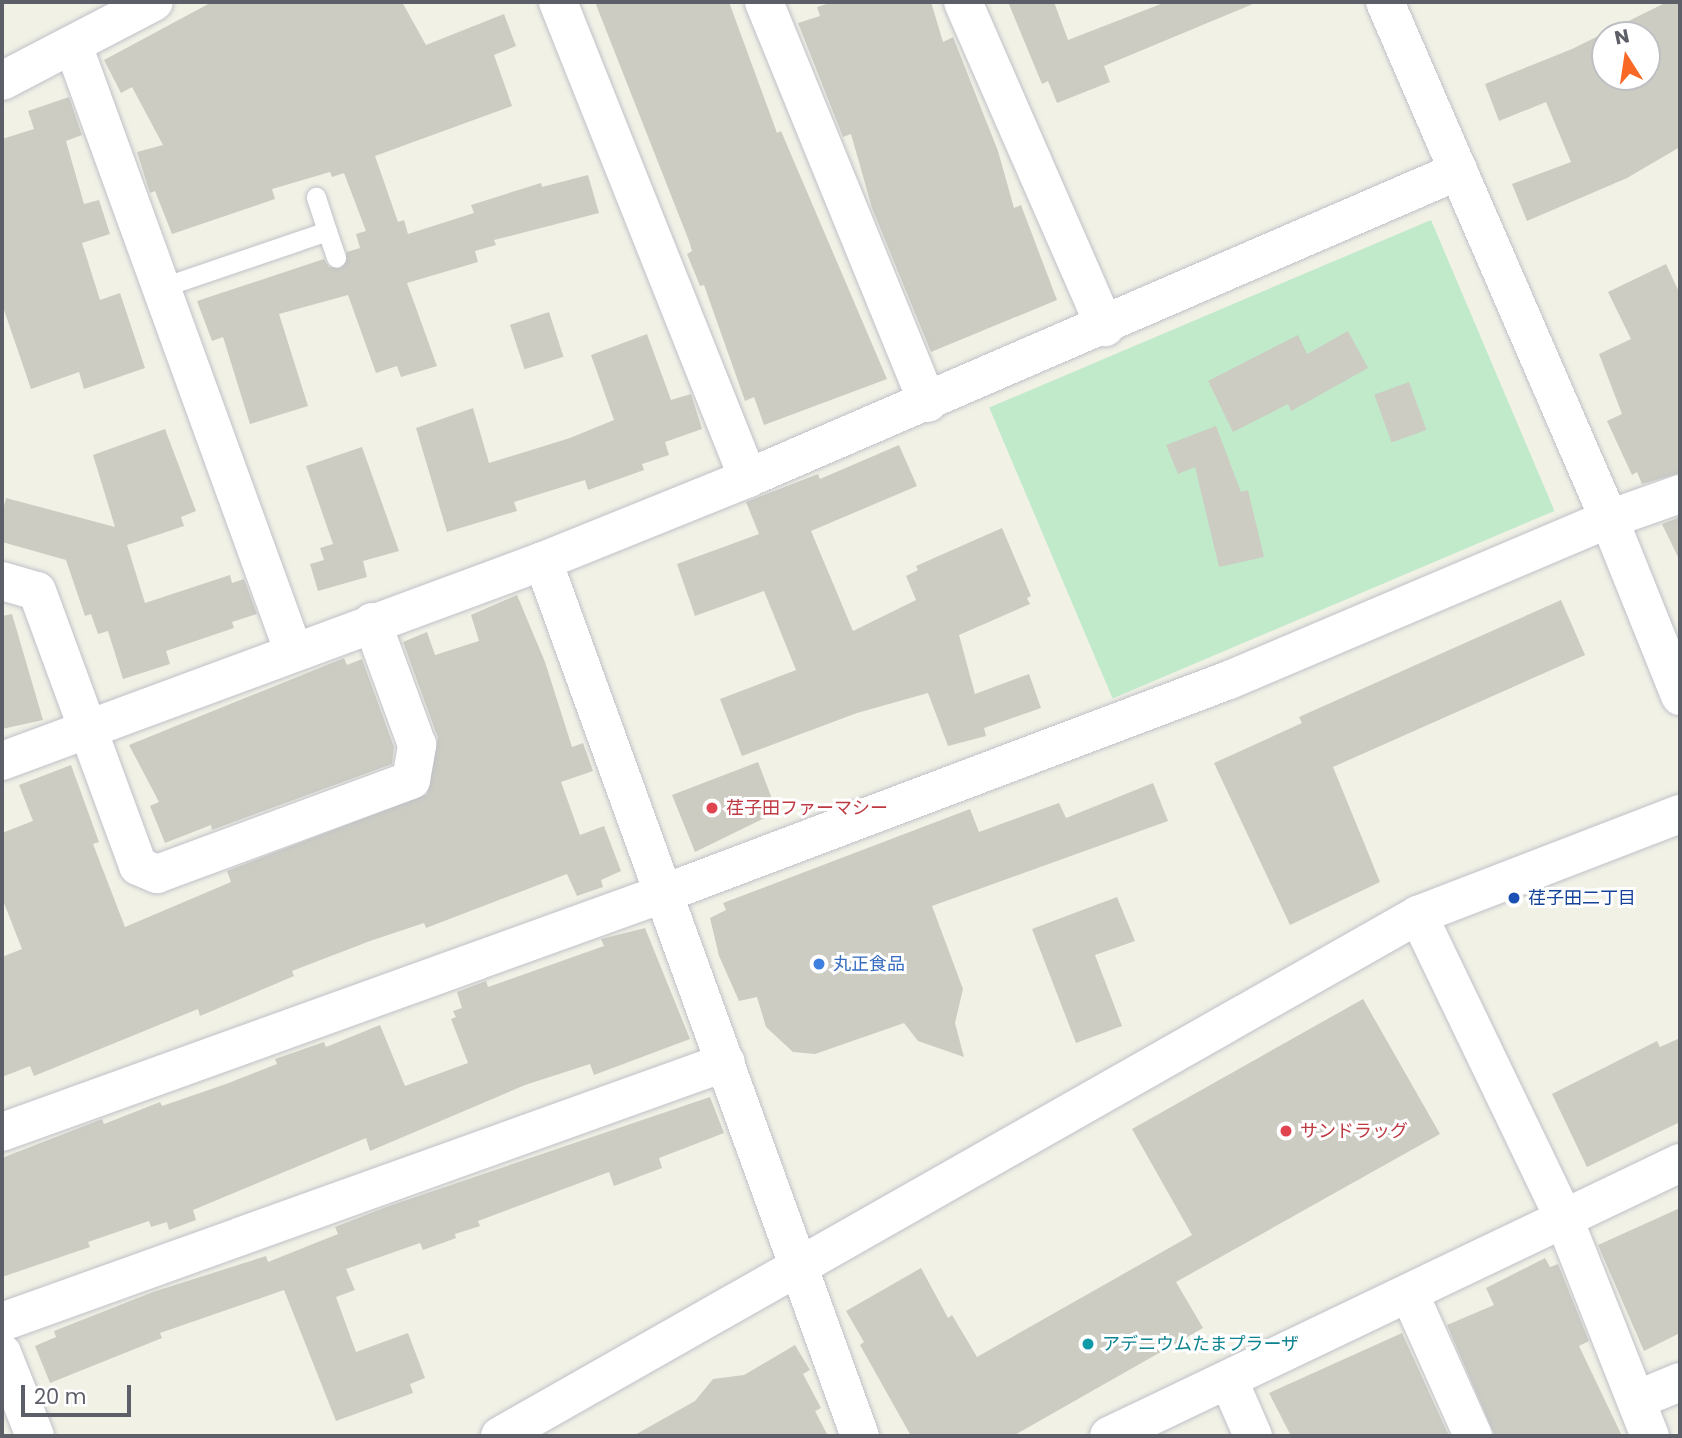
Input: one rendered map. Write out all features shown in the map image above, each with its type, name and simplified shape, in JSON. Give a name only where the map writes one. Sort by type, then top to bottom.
[{"type":"street","points":[[2,80],[73,46],[153,2]]},
{"type":"street","points":[[558,2],[748,478]]},
{"type":"street","points":[[764,2],[928,403]]},
{"type":"street","points":[[963,2],[1105,327]]},
{"type":"street","points":[[1385,2],[1609,519],[1680,696]]},
{"type":"street","points":[[73,46],[293,650]]},
{"type":"street","points":[[2,761],[293,650],[544,561],[928,403],[1458,172]]},
{"type":"street","points":[[2,1132],[665,892],[1229,680],[1609,519],[1680,494]]},
{"type":"street","points":[[544,561],[726,1062],[797,1270],[860,1436]]},
{"type":"street","points":[[2,581],[37,590],[138,866],[157,874],[411,780],[417,745],[372,622]]},
{"type":"street","points":[[500,1436],[797,1270],[1418,915],[1680,814]]},
{"type":"street","points":[[1418,915],[1564,1219],[1639,1399],[1650,1436]]},
{"type":"street","points":[[2,1322],[726,1062]]},
{"type":"street","points":[[1110,1436],[1410,1295],[1680,1163]]},
{"type":"street","points":[[1410,1295],[1473,1436]]},
{"type":"street","points":[[2,1353],[34,1436]]},
{"type":"street","points":[[1229,1381],[1253,1436]]},
{"type":"street","points":[[1639,1399],[1680,1382]]},
{"type":"lane","points":[[316,197],[336,257]]},
{"type":"lane","points":[[160,288],[327,231]]},
{"type":"green space","points":[[1431,220],[1554,511],[1113,698],[989,408]]},
{"type":"building","points":[[212,2],[402,2],[426,45],[504,14],[516,46],[494,55],[512,106],[375,156],[398,222],[404,220],[408,234],[474,213],[471,205],[541,183],[542,187],[588,175],[599,213],[494,240],[496,245],[475,251],[478,262],[407,283],[437,366],[401,377],[397,366],[376,373],[348,295],[279,314],[308,406],[250,424],[223,337],[212,341],[197,301],[324,259],[329,267],[341,268],[347,252],[360,248],[356,234],[366,231],[344,173],[332,177],[330,172],[272,189],[275,199],[172,234],[155,191],[150,193],[137,152],[163,145],[132,87],[121,93],[104,60]]},
{"type":"building","points":[[595,2],[729,2],[777,133],[781,131],[887,379],[764,425],[754,397],[745,401],[704,285],[700,286],[687,254],[692,251],[689,241]]},
{"type":"building","points":[[833,2],[931,2],[943,42],[953,37],[998,151],[1014,208],[1021,205],[1057,300],[931,352],[872,208],[851,134],[843,137],[798,23],[820,16],[817,7]]},
{"type":"building","points":[[1008,2],[1054,2],[1068,40],[1166,2],[1253,4],[1104,66],[1110,82],[1057,103],[1048,81],[1042,84]]},
{"type":"building","points":[[1667,2],[1680,2],[1680,147],[1627,178],[1527,221],[1512,184],[1571,162],[1546,102],[1499,121],[1485,84],[1591,40],[1591,91],[1661,91],[1661,21],[1629,21]]},
{"type":"building","points":[[69,97],[82,135],[66,141],[84,204],[99,200],[110,234],[82,243],[100,300],[120,293],[145,368],[84,389],[79,372],[31,389],[2,304],[2,139],[34,129],[28,111]]},
{"type":"building","points":[[1666,264],[1680,294],[1680,473],[1642,484],[1637,472],[1632,475],[1607,421],[1622,414],[1599,354],[1631,339],[1608,292]]},
{"type":"building","points":[[549,312],[564,357],[525,369],[510,325]]},
{"type":"building","points":[[1348,331],[1368,368],[1291,411],[1288,404],[1233,432],[1208,381],[1298,335],[1307,354]]},
{"type":"building","points":[[647,334],[671,400],[691,394],[702,429],[665,442],[669,455],[642,464],[644,470],[588,490],[585,480],[514,502],[517,511],[447,532],[416,428],[473,408],[489,463],[570,438],[614,420],[591,355]]},
{"type":"building","points":[[1409,382],[1426,430],[1392,443],[1374,395]]},
{"type":"building","points":[[1216,426],[1241,492],[1248,490],[1264,557],[1219,567],[1195,467],[1178,474],[1166,445]]},
{"type":"building","points":[[165,429],[196,511],[181,517],[184,526],[127,545],[145,603],[230,575],[232,583],[244,579],[257,614],[232,622],[234,628],[166,651],[170,664],[123,679],[108,631],[98,634],[91,614],[85,616],[66,560],[2,542],[2,514],[6,498],[115,527],[93,455]]},
{"type":"building","points":[[899,445],[917,486],[811,531],[853,631],[916,600],[906,576],[918,570],[916,566],[1002,528],[1031,596],[1027,598],[1030,604],[959,635],[975,694],[1029,674],[1041,708],[984,728],[986,736],[948,746],[928,693],[857,713],[742,756],[720,699],[796,670],[764,591],[695,616],[677,564],[759,534],[746,502],[818,474],[820,479]]},
{"type":"building","points":[[362,447],[399,551],[363,561],[367,577],[318,591],[310,564],[324,560],[320,548],[333,544],[306,466]]},
{"type":"building","points":[[1680,517],[1680,561],[1662,524]]},
{"type":"building","points":[[517,595],[545,662],[572,747],[583,743],[593,771],[561,782],[580,835],[604,826],[621,871],[601,880],[603,887],[577,896],[567,874],[426,928],[424,923],[370,941],[292,971],[294,976],[200,1016],[198,1009],[34,1076],[30,1066],[2,1077],[2,957],[22,949],[2,898],[2,833],[33,821],[19,785],[71,765],[99,842],[93,844],[125,927],[231,882],[227,871],[427,794],[438,738],[403,642],[427,632],[435,655],[479,641],[471,615]]},
{"type":"building","points":[[1561,600],[1585,655],[1333,767],[1380,882],[1290,925],[1214,763],[1302,723],[1299,717]]},
{"type":"building","points":[[12,614],[43,720],[2,729],[2,616]]},
{"type":"building","points":[[344,658],[347,665],[362,659],[394,747],[392,764],[212,830],[211,825],[165,843],[150,806],[159,802],[129,745]]},
{"type":"building","name":"荏子田ファーマシー","points":[[758,762],[777,812],[695,852],[672,795]]},
{"type":"building","points":[[1153,783],[1168,821],[932,906],[963,989],[955,1023],[964,1057],[918,1041],[904,1023],[815,1054],[793,1052],[766,1027],[757,997],[739,1001],[719,956],[710,918],[726,910],[723,903],[970,809],[979,832],[1059,803],[1066,818]]},
{"type":"building","points":[[1117,897],[1135,941],[1095,955],[1122,1026],[1076,1043],[1032,929]]},
{"type":"building","points":[[645,928],[690,1039],[594,1075],[590,1064],[525,1085],[370,1151],[366,1138],[193,1210],[196,1220],[169,1230],[167,1222],[151,1227],[149,1221],[88,1242],[90,1247],[2,1277],[2,1158],[102,1119],[104,1124],[160,1102],[162,1106],[226,1084],[277,1064],[275,1059],[324,1042],[326,1047],[380,1025],[405,1086],[468,1063],[451,1019],[456,1017],[453,1011],[462,1008],[457,992],[486,981],[488,987],[604,946],[601,939]]},
{"type":"building","points":[[1363,999],[1440,1134],[1176,1282],[1203,1328],[1013,1436],[911,1436],[860,1345],[864,1342],[846,1311],[921,1268],[948,1318],[952,1315],[977,1357],[1192,1235],[1132,1129]]},
{"type":"building","points":[[1680,1038],[1680,1122],[1587,1167],[1552,1094],[1657,1041],[1660,1047]]},
{"type":"building","points":[[710,1097],[724,1133],[659,1158],[662,1168],[614,1186],[609,1172],[478,1221],[480,1226],[455,1234],[456,1238],[423,1250],[420,1243],[346,1269],[355,1290],[336,1297],[356,1352],[408,1333],[425,1378],[410,1384],[413,1393],[336,1421],[284,1290],[160,1333],[162,1338],[50,1383],[35,1346],[56,1337],[54,1331],[153,1292],[266,1256],[268,1262],[338,1234],[335,1227],[389,1206]]},
{"type":"building","points":[[1680,1208],[1680,1333],[1644,1351],[1598,1245]]},
{"type":"building","points":[[1545,1258],[1550,1267],[1558,1264],[1589,1341],[1579,1346],[1622,1436],[1495,1436],[1447,1325],[1494,1305],[1486,1288]]},
{"type":"building","points":[[1402,1333],[1449,1436],[1291,1436],[1269,1393]]},
{"type":"building","points":[[795,1345],[810,1370],[803,1374],[821,1408],[815,1411],[828,1436],[633,1436],[695,1401],[713,1379],[744,1375]]},
{"type":"place","name":"荏子田ファーマシー","points":[[712,808]]},
{"type":"place","name":"荏子田二丁目","points":[[1514,898]]},
{"type":"place","name":"丸正食品","points":[[819,964]]},
{"type":"place","name":"サンドラッグ","points":[[1286,1131]]},
{"type":"place","name":"アデニウムたまプラーザ","points":[[1088,1344]]}]
